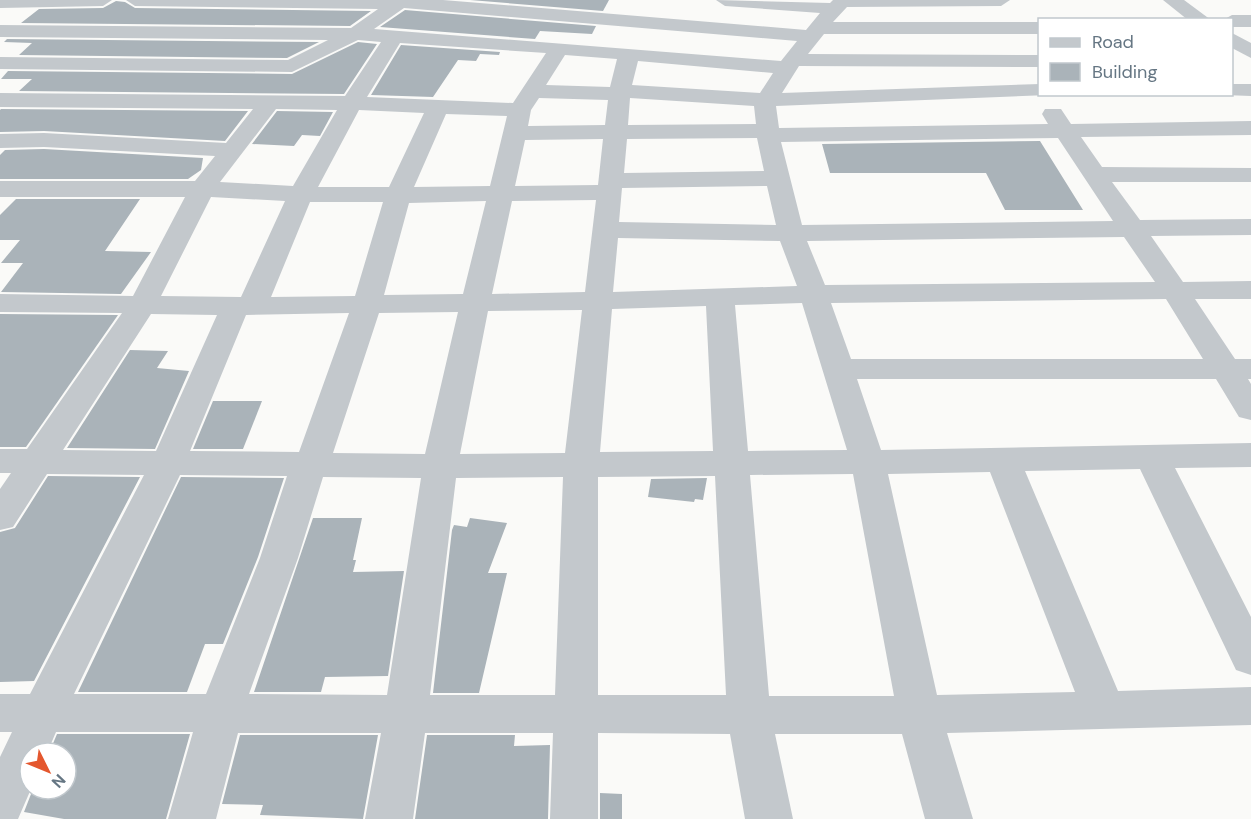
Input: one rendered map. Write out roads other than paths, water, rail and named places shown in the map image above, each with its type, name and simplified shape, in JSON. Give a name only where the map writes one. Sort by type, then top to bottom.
[{"type":"street","points":[[0,2],[103,0]]},
{"type":"street","points":[[135,0],[400,2],[687,26],[818,29],[1038,28]]},
{"type":"street","points":[[687,26],[714,0]]},
{"type":"street","points":[[725,0],[818,29],[1038,61]]},
{"type":"street","points":[[0,31],[356,34],[629,54],[818,29],[1000,0]]},
{"type":"street","points":[[1172,0],[1199,18]]},
{"type":"street","points":[[0,63],[292,66],[356,34],[400,2]]},
{"type":"street","points":[[1233,21],[1251,21]]},
{"type":"street","points":[[818,29],[768,122],[791,232],[814,294],[868,462],[919,715],[949,819]]},
{"type":"street","points":[[0,807],[43,713],[301,194],[352,103],[394,37]]},
{"type":"street","points":[[1233,40],[1251,53]]},
{"type":"street","points":[[389,819],[406,714],[440,466],[475,303],[500,192],[522,111],[560,48]]},
{"type":"street","points":[[1233,55],[1251,53]]},
{"type":"street","points":[[574,819],[581,465],[620,93],[629,54]]},
{"type":"street","points":[[1233,90],[1251,90]]},
{"type":"street","points":[[0,100],[352,103],[522,111],[617,133],[768,122],[1038,92]]},
{"type":"street","points":[[522,111],[620,93],[768,122],[1062,129],[1251,128]]},
{"type":"street","points":[[1041,96],[1175,291],[1238,369],[1251,409]]},
{"type":"street","points":[[0,517],[143,304],[201,189],[270,102]]},
{"type":"street","points":[[192,819],[220,712],[279,558],[367,304],[398,195],[437,108]]},
{"type":"street","points":[[0,141],[44,140],[230,150]]},
{"type":"street","points":[[1094,174],[1251,175]]},
{"type":"street","points":[[1,190],[201,189],[301,194],[398,195],[779,178]]},
{"type":"street","points":[[604,230],[791,232],[1251,227]]},
{"type":"street","points":[[6,310],[143,304],[244,306],[598,301],[814,294],[1251,290]]},
{"type":"street","points":[[720,297],[749,715],[769,819]]},
{"type":"street","points":[[838,369],[1238,369]]},
{"type":"street","points":[[0,461],[440,466],[733,464],[1251,455]]},
{"type":"street","points":[[1152,457],[1251,658]]},
{"type":"street","points":[[1003,460],[1104,710]]},
{"type":"street","points":[[0,713],[919,715],[1251,706]]}]
